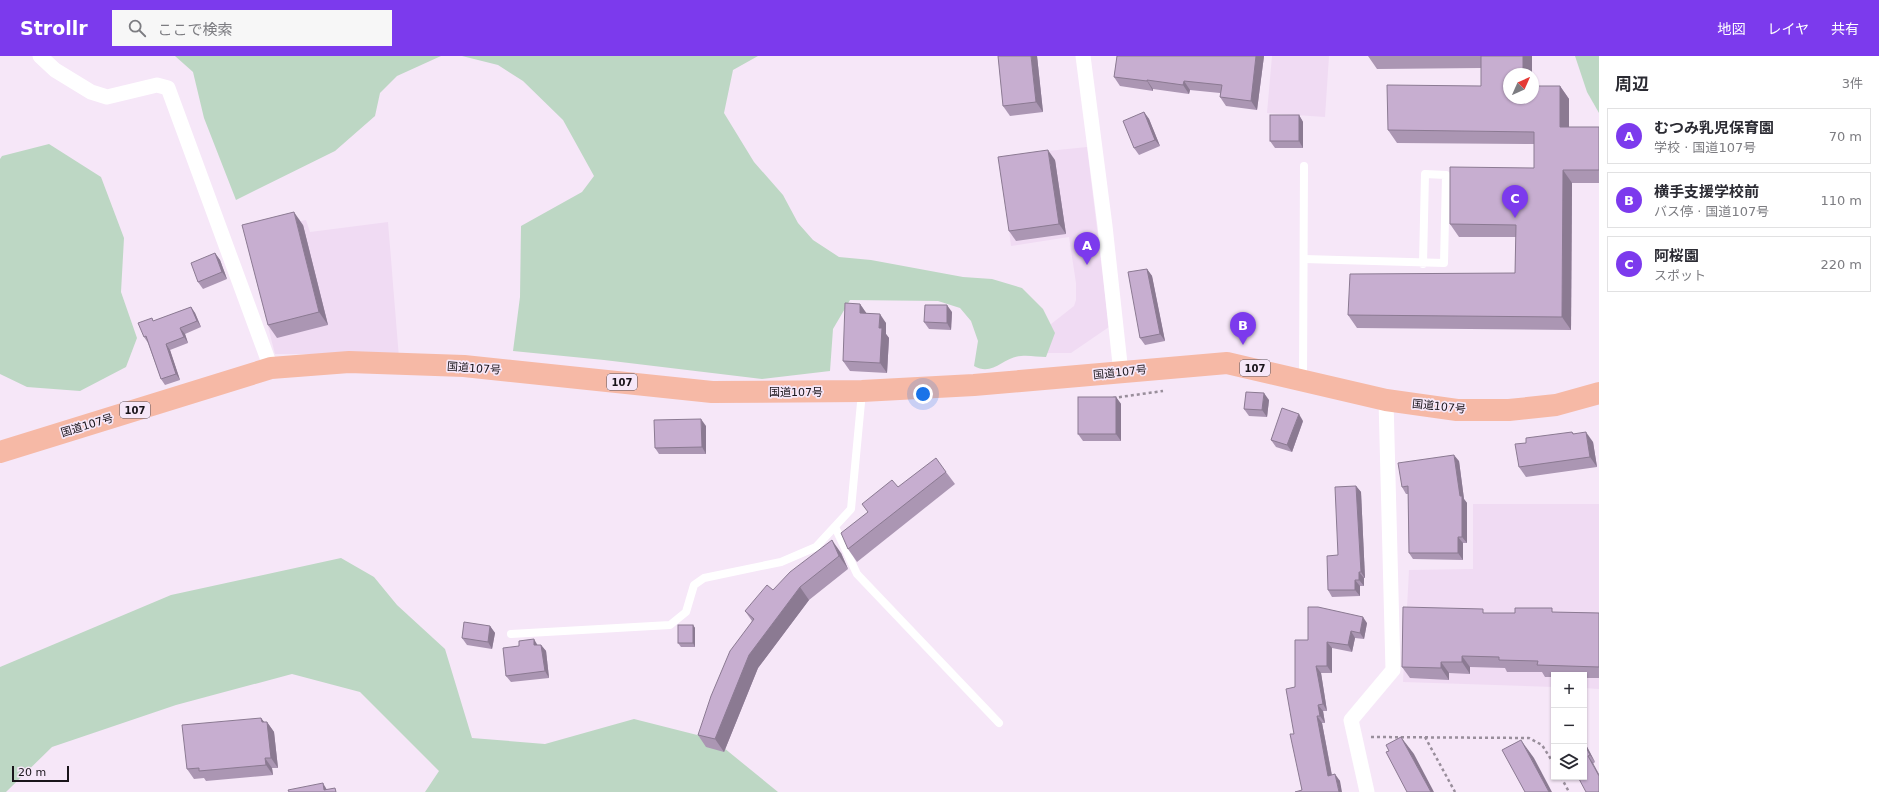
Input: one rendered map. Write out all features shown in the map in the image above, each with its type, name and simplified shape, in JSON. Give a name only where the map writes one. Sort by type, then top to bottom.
[{"type":"highway","name":"国道107号","points":[[0,452],[271,368],[349,362],[464,366],[712,392],[862,392],[974,385],[1227,363],[1386,400],[1458,410],[1509,410],[1556,405],[1599,392]]},
{"type":"street","points":[[40,56],[55,70],[91,92],[107,97],[156,85],[168,88],[271,368]]},
{"type":"street","points":[[1083,56],[1105,226],[1121,373]]},
{"type":"street","points":[[1367,792],[1351,720],[1393,670],[1386,400]]},
{"type":"lane","points":[[1302,380],[1304,166]]},
{"type":"lane","points":[[1304,260],[1423,264],[1444,263],[1446,175],[1425,174],[1423,264]]},
{"type":"lane","points":[[511,634],[670,625],[686,612],[694,585],[704,578],[781,562],[816,546],[851,509],[862,392]]},
{"type":"lane","points":[[835,526],[857,574],[999,723]]},
{"type":"path","points":[[1354,736],[1529,738],[1542,745],[1551,759]]},
{"type":"path","points":[[1426,737],[1455,792]]},
{"type":"path","points":[[1563,780],[1569,792]]},
{"type":"shaded area","points":[[1272,56],[1329,56],[1325,117],[1267,113]]},
{"type":"shaded area","points":[[1087,147],[1109,327],[1071,353],[1036,353],[1032,339],[1074,306],[1076,300],[1076,283],[1069,237],[1011,246],[1000,156]]},
{"type":"shaded area","points":[[306,220],[310,232],[388,222],[399,358],[327,354],[275,354],[244,233]]},
{"type":"shaded area","points":[[1473,504],[1599,504],[1599,689],[1587,688],[1587,672],[1551,672],[1551,687],[1403,682],[1409,570],[1473,569]]},
{"type":"green space","points":[[175,56],[441,56],[397,76],[380,93],[375,116],[335,151],[236,200],[204,118],[193,72]]},
{"type":"green space","points":[[462,56],[758,56],[733,70],[724,113],[754,162],[783,195],[798,223],[813,240],[839,257],[871,260],[963,277],[992,279],[1022,288],[1043,309],[1055,333],[1046,357],[1015,357],[998,366],[981,369],[974,366],[978,341],[971,321],[960,308],[938,301],[850,300],[833,329],[830,371],[762,379],[604,360],[513,351],[520,297],[521,226],[582,192],[594,176],[563,120],[523,81],[498,65]]},
{"type":"green space","points":[[1575,56],[1599,56],[1599,113],[1587,92]]},
{"type":"green space","points":[[49,144],[101,177],[124,238],[121,292],[137,338],[126,367],[80,391],[27,387],[0,374],[0,159],[2,156]]},
{"type":"green space","points":[[341,558],[374,577],[397,605],[445,649],[472,738],[545,744],[634,719],[713,739],[778,792],[425,792],[439,771],[360,692],[292,674],[176,705],[52,747],[6,792],[0,792],[0,667],[171,595]]},
{"type":"building","points":[[998,56],[1031,56],[1036,102],[1003,106]]},
{"type":"building","points":[[1117,56],[1256,56],[1251,101],[1220,97],[1222,85],[1184,81],[1183,85],[1114,77]]},
{"type":"building","points":[[1481,56],[1523,56],[1523,68],[1503,68],[1503,104],[1539,104],[1539,86],[1560,86],[1560,127],[1599,127],[1599,170],[1563,170],[1562,317],[1348,315],[1350,274],[1515,273],[1516,225],[1450,224],[1450,167],[1534,168],[1534,132],[1388,130],[1387,85],[1481,86]]},
{"type":"building","points":[[1144,112],[1155,140],[1134,148],[1123,121]]},
{"type":"building","points":[[1270,115],[1299,115],[1299,141],[1270,141]]},
{"type":"building","points":[[1048,150],[1059,224],[1009,231],[998,157]]},
{"type":"building","points":[[294,212],[319,312],[268,325],[242,225]]},
{"type":"building","points":[[215,253],[222,272],[198,282],[191,263]]},
{"type":"building","points":[[1147,269],[1160,334],[1140,338],[1128,272]]},
{"type":"building","points":[[845,303],[860,304],[860,313],[880,314],[879,328],[882,328],[880,363],[843,361]]},
{"type":"building","points":[[925,305],[947,305],[947,323],[924,322]]},
{"type":"building","points":[[191,307],[197,321],[180,328],[184,337],[166,344],[176,374],[161,379],[146,336],[144,337],[138,323],[152,318],[153,321]]},
{"type":"building","points":[[1246,392],[1264,393],[1262,410],[1244,409]]},
{"type":"building","points":[[1078,397],[1116,397],[1116,434],[1078,434]]},
{"type":"building","points":[[1282,408],[1299,414],[1287,445],[1271,440]]},
{"type":"building","points":[[701,419],[702,447],[655,448],[654,420]]},
{"type":"building","points":[[1572,432],[1573,434],[1586,432],[1590,457],[1519,467],[1515,444],[1526,443],[1526,438]]},
{"type":"building","points":[[1454,455],[1460,496],[1462,496],[1462,537],[1458,537],[1458,553],[1409,553],[1408,486],[1402,487],[1398,463]]},
{"type":"building","points":[[936,458],[946,472],[848,549],[841,533],[868,512],[862,504],[892,480],[898,487]]},
{"type":"building","points":[[1356,486],[1361,572],[1359,572],[1359,580],[1355,580],[1355,590],[1328,590],[1327,556],[1338,555],[1335,487]]},
{"type":"building","points":[[832,540],[839,556],[800,587],[749,655],[715,739],[698,735],[711,696],[730,651],[754,619],[745,611],[767,585],[773,590],[790,572]]},
{"type":"building","points":[[1308,607],[1318,607],[1363,617],[1360,633],[1351,631],[1348,645],[1327,642],[1327,666],[1316,666],[1323,704],[1318,705],[1320,716],[1317,716],[1328,776],[1335,774],[1339,792],[1295,792],[1302,790],[1290,734],[1294,734],[1286,689],[1295,687],[1295,640],[1308,640]]},
{"type":"building","points":[[1403,607],[1483,609],[1483,613],[1515,613],[1515,608],[1552,608],[1552,612],[1599,613],[1599,667],[1537,665],[1538,661],[1499,660],[1499,657],[1462,656],[1462,662],[1441,662],[1441,668],[1402,667]]},
{"type":"building","points":[[464,622],[490,626],[488,642],[462,638]]},
{"type":"building","points":[[678,625],[693,625],[693,643],[678,643]]},
{"type":"building","points":[[534,639],[534,645],[541,645],[545,671],[506,676],[503,648],[519,646],[519,641]]},
{"type":"building","points":[[261,718],[262,722],[267,722],[271,758],[265,758],[266,765],[199,771],[199,768],[187,769],[182,725]]},
{"type":"building","points":[[1401,737],[1431,792],[1407,792],[1386,752],[1389,751],[1386,745]]},
{"type":"building","points":[[1521,740],[1549,792],[1525,792],[1502,750]]},
{"type":"building","points":[[1587,749],[1590,755],[1588,756],[1599,776],[1599,792],[1586,792],[1580,780],[1587,780]]},
{"type":"building","points":[[323,783],[324,790],[335,788],[336,792],[289,792],[288,790]]},
{"type":"place","name":"阿桜園","points":[[1515,218]]},
{"type":"place","name":"むつみ乳児保育園","points":[[1087,265]]},
{"type":"place","name":"横手支援学校前","points":[[1243,345]]}]
